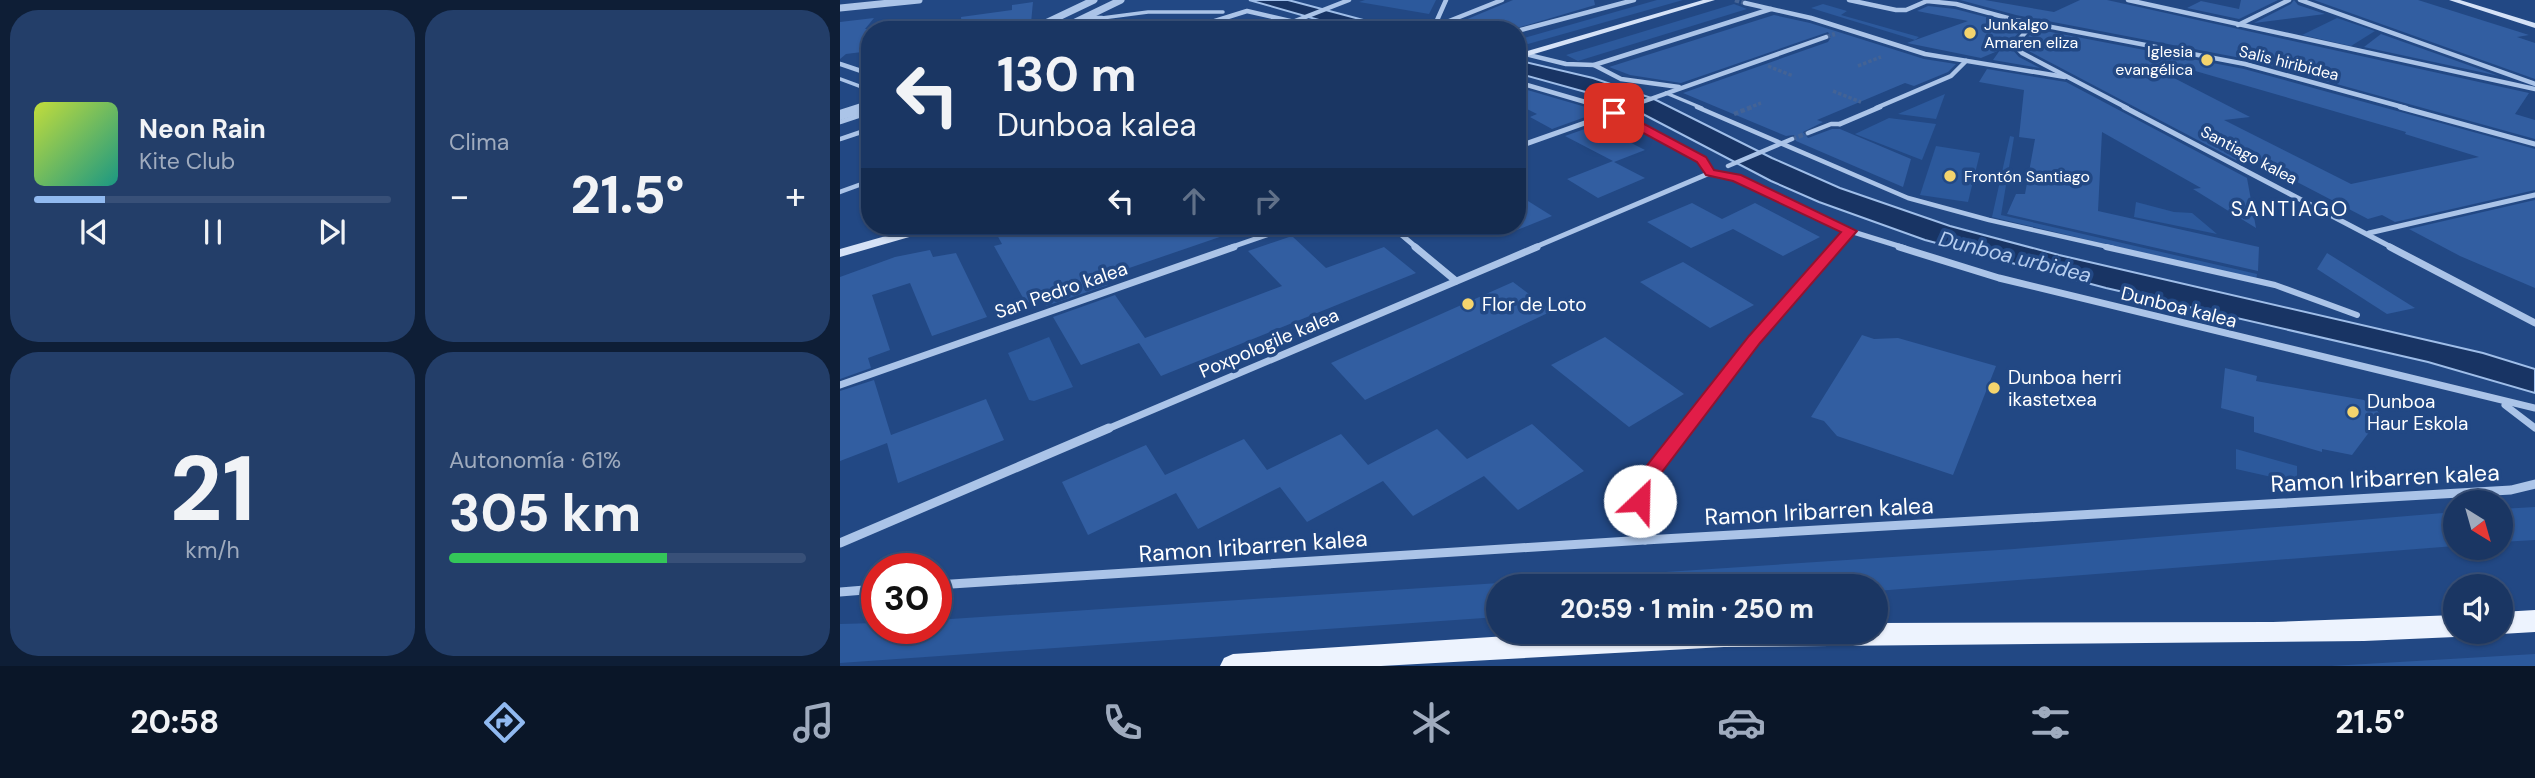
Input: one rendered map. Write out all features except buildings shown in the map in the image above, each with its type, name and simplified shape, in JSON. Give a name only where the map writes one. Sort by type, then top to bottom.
[{"type":"main road","points":[[1526,53],[1711,0]]},
{"type":"main road","points":[[2453,0],[2535,26]]},
{"type":"main road","points":[[840,253],[902,235]]},
{"type":"main road","points":[[2513,622],[2535,621]]},
{"type":"main road","points":[[1233,666],[1517,644],[1725,636],[2240,633],[2443,626]]},
{"type":"street","points":[[840,3],[862,0]]},
{"type":"street","points":[[840,8],[919,0]]},
{"type":"street","points":[[1050,21],[1094,0]]},
{"type":"street","points":[[1078,21],[1121,0]]},
{"type":"street","points":[[1295,20],[1349,0]]},
{"type":"street","points":[[1437,21],[1446,0]]},
{"type":"street","points":[[1449,21],[1502,0]]},
{"type":"street","points":[[1526,29],[1634,0]]},
{"type":"street","name":"Salis hiribidea","points":[[1849,0],[1896,10],[1906,10],[1927,1],[1952,2],[2033,24],[2261,67],[2535,144]]},
{"type":"street","points":[[2128,0],[2457,74],[2535,86]]},
{"type":"street","points":[[2237,25],[2289,0]]},
{"type":"street","points":[[2300,0],[2535,86]]},
{"type":"street","points":[[1745,3],[1847,30],[1899,48],[2073,78]]},
{"type":"street","points":[[1526,56],[1566,64],[1594,65],[1772,9]]},
{"type":"street","points":[[1091,18],[1102,19],[1149,12],[1223,12]]},
{"type":"street","points":[[1214,21],[1243,12],[1298,21]]},
{"type":"street","points":[[1098,21],[1102,19]]},
{"type":"street","name":"Santiago kalea","points":[[2033,24],[2014,46],[2022,53],[2535,323]]},
{"type":"street","points":[[1835,34],[1847,30]]},
{"type":"street","points":[[1526,144],[1826,37]]},
{"type":"street","points":[[1808,133],[1831,124],[1840,124],[1951,76],[1966,61]]},
{"type":"street","points":[[840,64],[861,72]]},
{"type":"street","points":[[1594,65],[1599,71],[1626,79],[1661,87],[1683,87]]},
{"type":"street","points":[[840,79],[861,87]]},
{"type":"street","name":"Dunboa kalea","points":[[1526,85],[1614,113],[1701,160],[1710,173],[1736,178],[1850,231],[1999,278],[2535,408]]},
{"type":"street","points":[[1667,93],[1908,198],[1989,220],[2275,285],[2357,315]]},
{"type":"street","points":[[840,115],[861,108]]},
{"type":"street","points":[[1724,118],[1734,114]]},
{"type":"street","points":[[840,122],[861,115]]},
{"type":"street","points":[[840,139],[861,133]]},
{"type":"street","points":[[1728,166],[1793,139]]},
{"type":"street","name":"Poxpologile kalea","points":[[840,543],[1710,173]]},
{"type":"street","points":[[840,192],[861,184]]},
{"type":"street","points":[[2368,233],[2535,195]]},
{"type":"street","points":[[1645,540],[1640,501],[1647,478],[1755,340],[1850,231]]},
{"type":"street","name":"San Pedro kalea","points":[[840,385],[1267,235]]},
{"type":"street","points":[[1402,235],[1456,281]]},
{"type":"street","points":[[2495,399],[2535,428]]},
{"type":"street","name":"Ramon Iribarren kalea","points":[[952,584],[1645,540],[2497,491],[2535,484]]},
{"type":"street","points":[[840,592],[861,590]]},
{"type":"shaded area","points":[[1436,0],[1429,14],[1359,2]]},
{"type":"shaded area","points":[[1657,0],[1683,0],[1528,44],[1526,37]]},
{"type":"shaded area","points":[[1734,4],[1747,9],[1578,61],[1566,55]]},
{"type":"shaded area","points":[[1823,4],[1847,11],[1841,15],[1919,37],[1915,40],[1811,8]]},
{"type":"shaded area","points":[[2337,18],[2375,31],[2351,46],[2302,35]]},
{"type":"shaded area","points":[[1945,94],[1936,119],[1898,114]]},
{"type":"shaded area","points":[[1889,118],[1936,124],[1922,160],[1855,134]]},
{"type":"shaded area","points":[[2010,136],[2014,137],[2001,215],[2257,274],[2256,280],[1992,217]]},
{"type":"shaded area","name":"Frontón Santiago","points":[[1936,146],[1980,153],[1968,202],[1920,195]]},
{"type":"shaded area","points":[[2136,202],[2174,212],[2192,213],[2217,234],[2134,217]]},
{"type":"shaded area","points":[[1049,337],[1073,387],[1034,401],[1029,400],[1008,353]]},
{"type":"shaded area","points":[[2236,449],[2297,466],[2297,477],[2276,478],[2236,469]]},
{"type":"shaded area","points":[[2535,507],[2535,540],[2513,541],[2513,508]]},
{"type":"shaded area","points":[[2443,513],[2443,547],[1888,590],[1888,574],[1634,574],[2014,549]]},
{"type":"shaded area","points":[[1486,584],[1486,618],[840,663],[840,624],[861,623],[861,644],[952,644],[952,619]]},
{"type":"shaded area","points":[[2535,654],[2535,666],[2331,666]]},
{"type":"water","points":[[1249,0],[1288,0],[1367,21],[1322,21]]},
{"type":"water","name":"Dunboa urbidea","points":[[1526,62],[1593,78],[1654,99],[1772,158],[1840,188],[1950,226],[2059,255],[2483,353],[2535,369],[2535,393],[2428,362],[2106,288],[1925,240],[1819,202],[1771,181],[1618,101],[1526,75]]},
{"type":"tunnel","points":[[1735,0],[1745,3]]},
{"type":"tunnel","points":[[1826,37],[1835,34]]},
{"type":"tunnel","points":[[1858,66],[1881,57]]},
{"type":"tunnel","points":[[1768,66],[1793,76]]},
{"type":"tunnel","points":[[1833,91],[1861,102]]},
{"type":"tunnel","points":[[1748,108],[1761,103]]},
{"type":"tunnel","points":[[1734,114],[1752,107]]},
{"type":"tunnel","points":[[1792,139],[1808,133]]},
{"type":"place","name":"Junkalgo Amaren eliza","points":[[1970,33]]},
{"type":"place","name":"Iglesia evangélica","points":[[2207,60]]},
{"type":"place","name":"Frontón Santiago","points":[[1950,176]]},
{"type":"place","name":"Flor de Loto","points":[[1468,304]]},
{"type":"place","name":"Dunboa herri ikastetxea","points":[[1994,388]]},
{"type":"place","name":"Dunboa Haur Eskola","points":[[2353,412]]},
{"type":"district","name":"SANTIAGO","points":[[2290,209]]},
{"type":"route","points":[[1614,113],[1701,160],[1710,173],[1736,178],[1850,231],[1840,239],[1755,340],[1647,478],[1640,501]]}]
